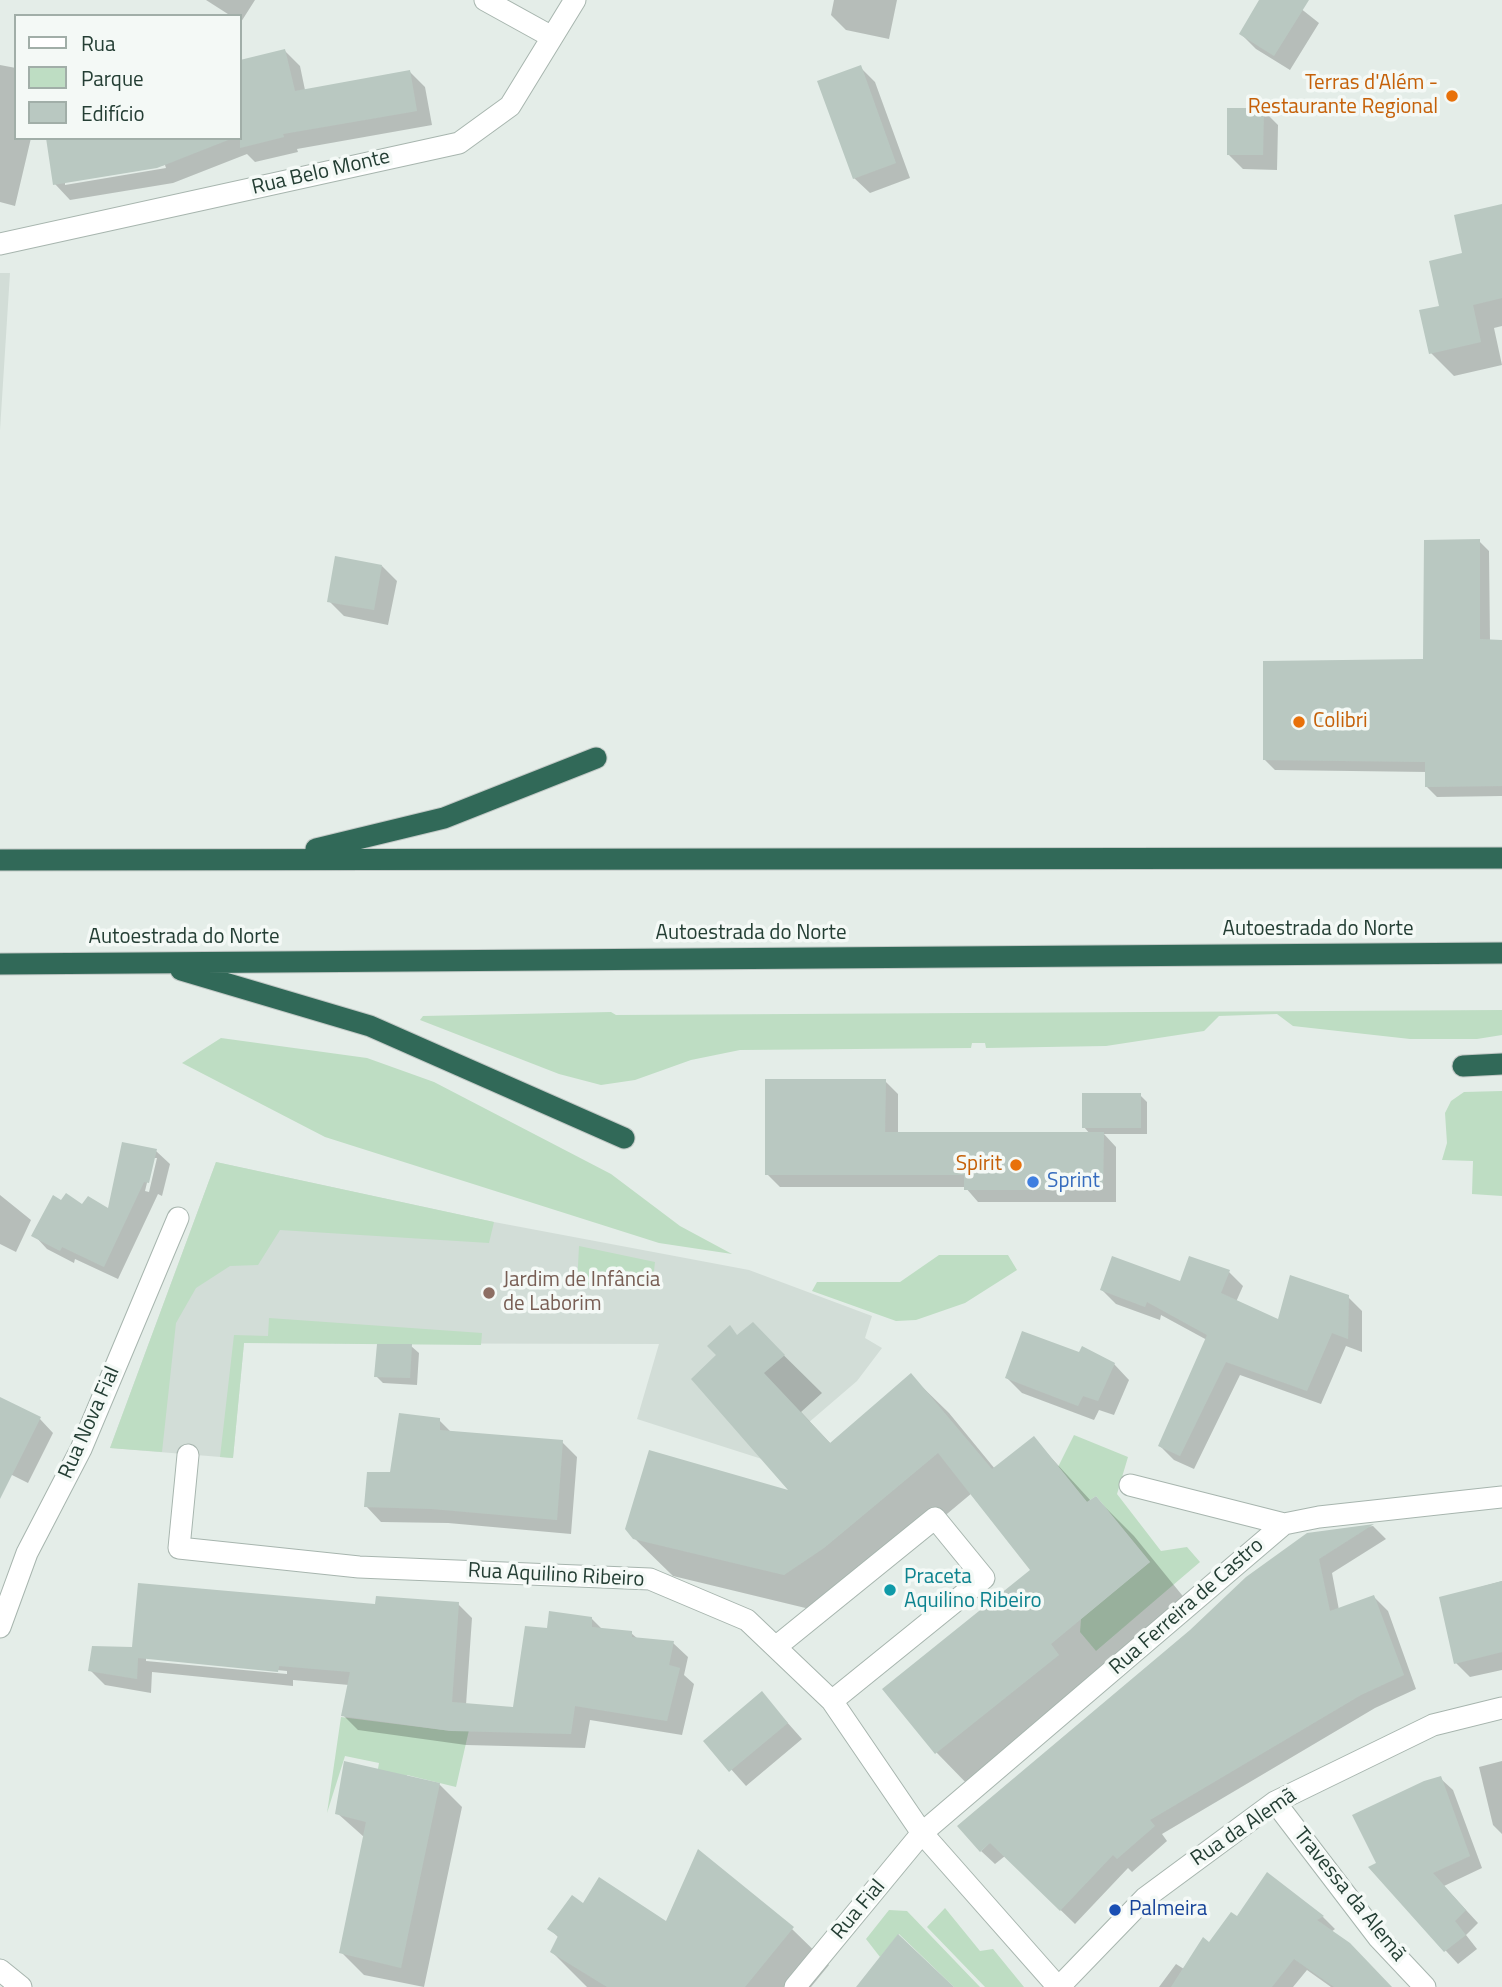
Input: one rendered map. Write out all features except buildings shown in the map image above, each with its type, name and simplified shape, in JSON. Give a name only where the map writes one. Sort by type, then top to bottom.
[{"type":"highway","points":[[282,857],[444,818],[596,758]]},
{"type":"highway","points":[[0,860],[282,857],[1502,858]]},
{"type":"highway","name":"Autoestrada do Norte","points":[[0,964],[1502,953]]},
{"type":"highway","points":[[159,963],[369,1026],[624,1138]]},
{"type":"highway","points":[[1463,1066],[1502,1064]]},
{"type":"street","points":[[485,0],[552,37]]},
{"type":"street","name":"Rua Belo Monte","points":[[0,244],[459,143],[510,106],[575,0]]},
{"type":"street","name":"Rua Nova Fial","points":[[0,1628],[27,1553],[81,1450],[178,1218]]},
{"type":"street","name":"Rua Aquilino Ribeiro","points":[[188,1455],[179,1548],[359,1567],[650,1579],[747,1620],[832,1701],[922,1833],[1058,1987]]},
{"type":"street","points":[[1130,1485],[1284,1524]]},
{"type":"street","name":"Rua Ferreira de Castro","points":[[922,1833],[1284,1524],[1319,1517],[1502,1497]]},
{"type":"street","points":[[777,1646],[935,1518],[984,1578],[832,1701]]},
{"type":"street","name":"Rua da Alemã","points":[[1058,1987],[1145,1898],[1275,1802],[1433,1725],[1502,1708]]},
{"type":"street","name":"Travessa da Alemã","points":[[1275,1802],[1378,1937],[1425,1987]]},
{"type":"street","name":"Rua Fial","points":[[795,1987],[922,1833]]},
{"type":"street","points":[[0,1970],[21,1987]]},
{"type":"shaded area","points":[[0,273],[10,273],[0,430]]},
{"type":"shaded area","name":"Jardim de Infância de Laborim","points":[[216,1162],[494,1222],[749,1270],[872,1316],[865,1338],[882,1348],[857,1381],[765,1460],[637,1419],[659,1344],[244,1343],[233,1458],[110,1448]]},
{"type":"green space","points":[[1502,1010],[1502,1035],[1477,1039],[1410,1039],[1293,1026],[1277,1014],[1219,1016],[1204,1031],[1106,1046],[986,1048],[985,1043],[972,1043],[971,1048],[740,1050],[691,1060],[635,1080],[601,1085],[559,1074],[420,1020],[423,1016],[611,1012],[616,1015]]},
{"type":"green space","points":[[221,1038],[367,1058],[434,1082],[611,1174],[680,1226],[732,1254],[659,1243],[325,1137],[182,1063]]},
{"type":"green space","points":[[1502,1091],[1502,1196],[1472,1194],[1473,1161],[1442,1160],[1447,1143],[1445,1113],[1451,1101],[1464,1092]]},
{"type":"green space","points":[[216,1162],[494,1222],[489,1243],[280,1230],[258,1265],[230,1266],[196,1288],[176,1323],[162,1452],[110,1448]]},
{"type":"green space","points":[[579,1246],[655,1262],[652,1289],[577,1285]]},
{"type":"green space","points":[[939,1255],[1008,1255],[1017,1270],[965,1303],[916,1320],[896,1321],[812,1291],[817,1282],[900,1282]]},
{"type":"green space","points":[[269,1318],[482,1333],[481,1345],[244,1343],[233,1458],[220,1457],[234,1335],[268,1336]]},
{"type":"green space","points":[[1074,1435],[1128,1457],[1117,1494],[1161,1551],[1187,1547],[1200,1562],[1096,1651],[1080,1632],[1081,1619],[1150,1562],[1096,1496],[1087,1502],[1058,1467]]},
{"type":"green space","points":[[341,1717],[451,1731],[469,1730],[456,1787],[407,1775],[401,1799],[374,1792],[379,1763],[345,1756],[327,1813]]},
{"type":"green space","points":[[945,1908],[980,1951],[993,1949],[1024,1987],[985,1987],[927,1927]]},
{"type":"green space","points":[[889,1910],[907,1911],[980,1987],[954,1987],[899,1934],[880,1957],[866,1939]]},
{"type":"place","name":"Terras d'Além - Restaurante Regional","points":[[1452,96]]},
{"type":"place","name":"Colibri","points":[[1299,722]]},
{"type":"place","name":"Spirit","points":[[1016,1165]]},
{"type":"place","name":"Sprint","points":[[1033,1182]]},
{"type":"place","name":"Jardim de Infância de Laborim","points":[[489,1293]]},
{"type":"place","name":"Praceta Aquilino Ribeiro","points":[[890,1590]]},
{"type":"place","name":"Palmeira","points":[[1115,1910]]}]
